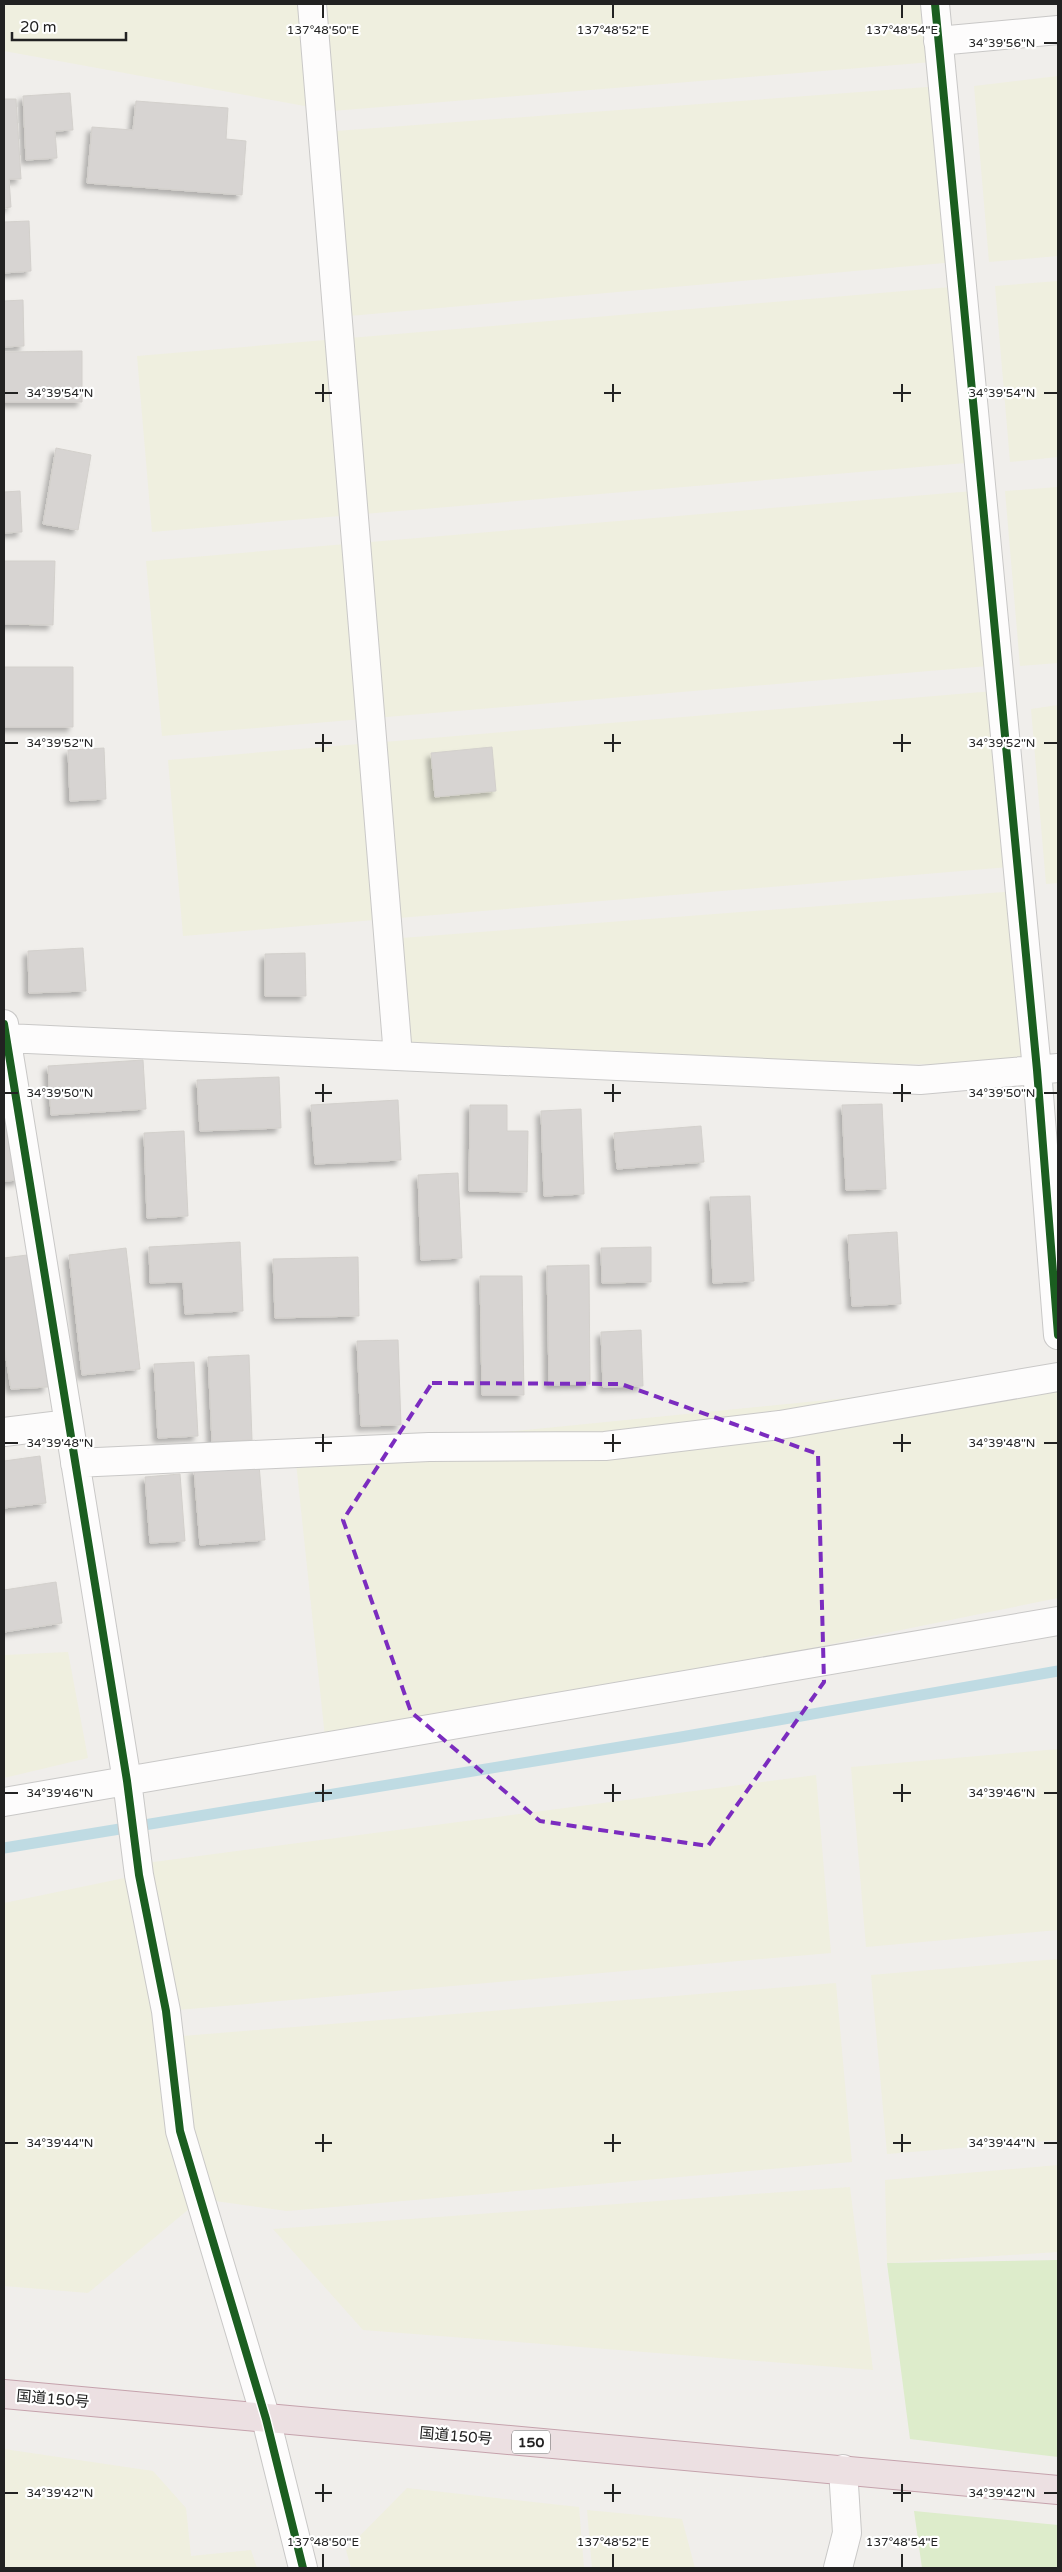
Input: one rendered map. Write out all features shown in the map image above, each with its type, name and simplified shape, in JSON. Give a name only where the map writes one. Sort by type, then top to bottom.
[{"type":"highway","name":"国道150号","points":[[4,2394],[1058,2490]]},
{"type":"street","points":[[312,4],[398,1056]]},
{"type":"street","points":[[935,4],[1048,1069],[1058,1335]]},
{"type":"street","points":[[938,42],[1058,30]]},
{"type":"street","points":[[303,2568],[266,2419],[180,2131],[166,2011],[138,1864],[127,1782],[6,1042],[398,1056],[920,1080],[1048,1069]]},
{"type":"street","points":[[75,1463],[429,1447],[604,1446],[780,1425],[1058,1377]]},
{"type":"street","points":[[4,1432],[69,1424]]},
{"type":"street","points":[[4,1802],[1058,1621]]},
{"type":"street","points":[[838,2568],[847,2533],[843,2469]]},
{"type":"highlighted area","points":[[432,1383],[621,1384],[818,1454],[824,1682],[708,1846],[540,1821],[411,1712],[343,1520]]},
{"type":"green space","points":[[4,4],[928,4],[932,62],[332,111],[4,51]]},
{"type":"green space","points":[[1058,76],[1058,256],[989,262],[974,86]]},
{"type":"green space","points":[[941,86],[956,262],[338,317],[322,132]]},
{"type":"green space","points":[[1058,281],[1058,457],[1010,462],[995,286]]},
{"type":"green space","points":[[963,286],[978,462],[152,532],[137,356]]},
{"type":"green space","points":[[1058,487],[1058,663],[1020,666],[1005,491]]},
{"type":"green space","points":[[973,491],[988,666],[162,736],[146,561]]},
{"type":"green space","points":[[994,691],[1009,867],[183,936],[168,760]]},
{"type":"green space","points":[[1058,705],[1058,883],[1046,884],[1031,709]]},
{"type":"green space","points":[[1017,891],[1032,1066],[398,1056],[388,939]]},
{"type":"green space","points":[[1058,1377],[1058,1598],[326,1747],[295,1453]]},
{"type":"green space","points":[[68,1652],[88,1758],[4,1778],[4,1655]]},
{"type":"green space","points":[[1058,1749],[1058,1930],[866,1947],[851,1767]]},
{"type":"green space","points":[[816,1775],[831,1953],[166,2011],[170,2037],[836,1983],[852,2162],[287,2211],[201,2199],[88,2293],[4,2286],[4,1903],[139,1875],[138,1864]]},
{"type":"green space","points":[[1058,1959],[1058,2140],[887,2154],[871,1975]]},
{"type":"green space","points":[[1058,2165],[1058,2252],[887,2263],[885,2180]]},
{"type":"green space","points":[[850,2187],[873,2370],[363,2330],[273,2229]]},
{"type":"green space","points":[[1058,2260],[1058,2457],[910,2439],[887,2263]]},
{"type":"green space","points":[[4,2449],[153,2471],[186,2508],[191,2556],[251,2550],[257,2568],[4,2568]]},
{"type":"green space","points":[[407,2488],[579,2507],[584,2568],[351,2568],[346,2550]]},
{"type":"green space","points":[[587,2510],[682,2519],[695,2568],[592,2568]]},
{"type":"green space","points":[[914,2511],[1058,2525],[1058,2568],[922,2568]]},
{"type":"building","points":[[70,93],[73,130],[55,131],[57,158],[26,160],[23,96]]},
{"type":"building","points":[[4,99],[16,99],[21,179],[9,179],[11,207],[4,208]]},
{"type":"building","points":[[136,101],[228,108],[226,139],[246,141],[242,195],[87,183],[92,127],[133,130]]},
{"type":"building","points":[[29,221],[31,271],[4,273],[4,222]]},
{"type":"building","points":[[23,300],[24,346],[4,347],[4,301]]},
{"type":"building","points":[[82,351],[82,402],[4,402],[4,352]]},
{"type":"building","points":[[56,448],[91,455],[78,530],[43,524]]},
{"type":"building","points":[[20,491],[22,532],[4,533],[4,492]]},
{"type":"building","points":[[4,561],[55,561],[53,625],[4,624]]},
{"type":"building","points":[[4,667],[73,667],[73,727],[4,727]]},
{"type":"building","points":[[492,747],[496,791],[435,797],[431,753]]},
{"type":"building","points":[[104,748],[106,799],[70,801],[68,750]]},
{"type":"building","points":[[83,948],[86,991],[29,993],[28,951]]},
{"type":"building","points":[[305,953],[306,996],[265,996],[265,954]]},
{"type":"building","points":[[143,1060],[146,1109],[51,1115],[48,1066]]},
{"type":"building","points":[[279,1077],[281,1128],[200,1131],[197,1080]]},
{"type":"building","points":[[398,1100],[401,1160],[315,1164],[311,1105]]},
{"type":"building","points":[[882,1104],[886,1189],[846,1190],[842,1105]]},
{"type":"building","points":[[470,1105],[507,1105],[507,1131],[528,1131],[527,1192],[469,1191]]},
{"type":"building","points":[[581,1109],[584,1194],[544,1196],[541,1111]]},
{"type":"building","points":[[15,1120],[20,1180],[4,1181],[4,1121]]},
{"type":"building","points":[[701,1126],[704,1162],[617,1169],[614,1133]]},
{"type":"building","points":[[184,1131],[188,1216],[147,1218],[144,1133]]},
{"type":"building","points":[[458,1173],[462,1258],[421,1260],[418,1175]]},
{"type":"building","points":[[750,1196],[754,1281],[713,1283],[710,1197]]},
{"type":"building","points":[[897,1232],[901,1304],[852,1306],[848,1235]]},
{"type":"building","points":[[240,1242],[243,1311],[185,1314],[183,1282],[150,1283],[149,1247]]},
{"type":"building","points":[[651,1247],[651,1282],[602,1283],[601,1248]]},
{"type":"building","points":[[126,1248],[140,1369],[82,1375],[69,1255]]},
{"type":"building","points":[[27,1255],[48,1387],[11,1389],[4,1346],[4,1258]]},
{"type":"building","points":[[358,1257],[359,1316],[275,1318],[273,1259]]},
{"type":"building","points":[[589,1265],[590,1384],[549,1385],[547,1266]]},
{"type":"building","points":[[480,1276],[522,1276],[524,1395],[482,1395]]},
{"type":"building","points":[[641,1330],[643,1386],[603,1387],[601,1332]]},
{"type":"building","points":[[398,1340],[401,1425],[361,1426],[357,1341]]},
{"type":"building","points":[[249,1355],[252,1440],[212,1442],[208,1357]]},
{"type":"building","points":[[194,1362],[198,1436],[158,1438],[154,1364]]},
{"type":"building","points":[[40,1456],[46,1503],[4,1508],[4,1461]]},
{"type":"building","points":[[259,1464],[265,1540],[200,1545],[194,1469]]},
{"type":"building","points":[[180,1474],[185,1541],[150,1543],[145,1477]]},
{"type":"building","points":[[56,1582],[62,1623],[4,1632],[4,1590]]},
{"type":"waterway","points":[[4,1848],[681,1737],[1058,1671]]},
{"type":"cycle path","points":[[935,4],[1037,1070],[1058,1335]]},
{"type":"cycle path","points":[[4,1024],[127,1781],[139,1875],[166,2011],[180,2131],[266,2419],[303,2568]]}]
